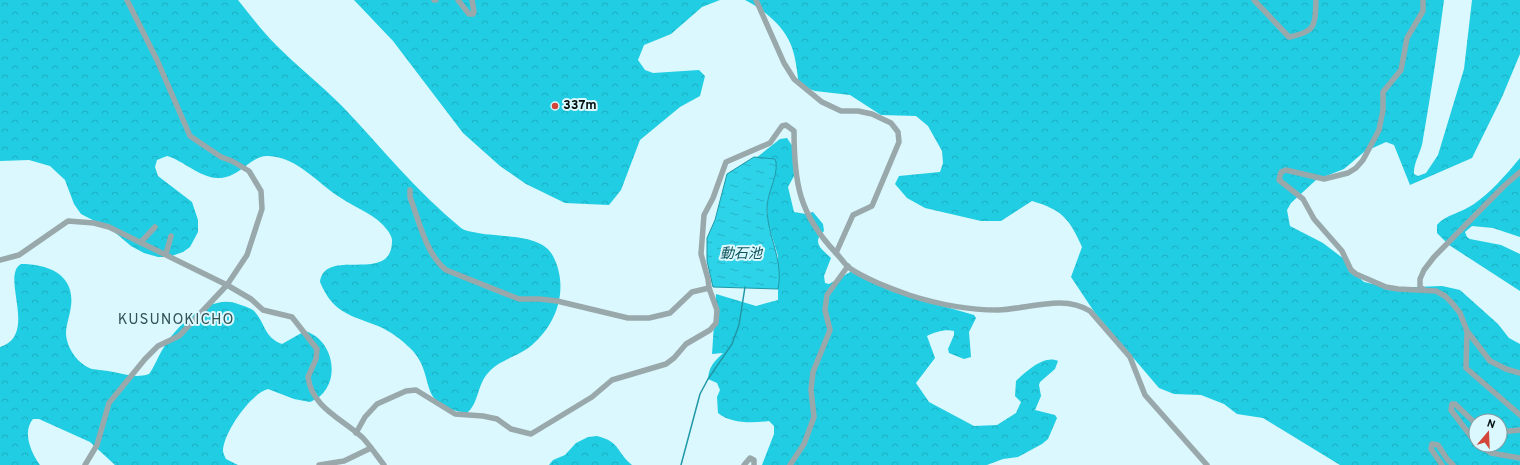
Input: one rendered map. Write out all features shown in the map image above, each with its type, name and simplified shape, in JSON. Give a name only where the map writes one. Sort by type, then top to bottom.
[{"type":"street","points":[[85,465],[97,445],[109,403],[145,358],[158,346],[179,336],[227,285],[246,255],[262,209],[261,191],[249,171],[232,161],[220,157],[190,136],[158,60],[127,0]]},
{"type":"street","points":[[458,0],[469,14],[473,14],[472,0]]},
{"type":"street","points":[[756,0],[784,63],[794,78],[822,102],[841,111],[858,111],[872,114],[891,124],[898,132],[900,142],[872,206],[853,215],[836,253]]},
{"type":"street","points":[[1254,0],[1288,37],[1299,35],[1311,29],[1316,22],[1316,0]]},
{"type":"street","points":[[1423,0],[1423,11],[1407,38],[1401,70],[1383,92],[1383,110],[1379,130],[1363,160],[1356,168],[1348,173],[1334,177],[1315,178],[1286,170],[1281,172],[1279,180],[1303,200],[1314,219],[1342,252],[1351,270],[1356,274],[1398,289],[1423,289],[1436,291],[1452,302],[1460,313],[1467,331],[1490,361],[1506,369],[1520,373]]},
{"type":"street","points":[[356,433],[365,417],[377,404],[406,391],[416,390],[455,414],[484,416],[497,419],[511,429],[531,434],[592,397],[612,380],[666,364],[674,358],[686,344],[710,330],[716,323],[717,310],[709,288],[701,254],[704,215],[713,198],[723,167],[726,162],[770,143],[782,126],[786,125],[794,131],[794,160],[803,204],[816,230],[848,266],[882,286],[927,301],[977,309],[998,310],[1062,303],[1073,303],[1083,307],[1090,311],[1130,357],[1145,395],[1207,465]]},
{"type":"street","points":[[1423,289],[1420,287],[1420,279],[1434,257],[1504,186],[1520,172]]},
{"type":"street","points":[[410,190],[410,197],[431,252],[439,264],[446,270],[519,299],[557,301],[628,318],[649,318],[670,313],[692,292],[709,288]]},
{"type":"street","points":[[0,260],[19,255],[68,221],[94,223],[109,227],[227,285],[251,299],[263,310],[292,317],[317,349],[316,359],[308,378],[310,389],[319,402],[356,433],[371,448],[384,465]]},
{"type":"street","points":[[141,242],[155,226]]},
{"type":"street","points":[[166,254],[171,236]]},
{"type":"street","points":[[790,465],[804,444],[814,417],[811,390],[813,372],[830,330],[825,310],[827,295],[848,266]]},
{"type":"street","points":[[1467,331],[1466,368],[1520,415]]},
{"type":"street","points":[[1468,416],[1455,404],[1452,404],[1451,410],[1468,432]]},
{"type":"street","points":[[1508,431],[1520,430]]},
{"type":"street","points":[[1442,465],[1431,449],[1432,444],[1438,445],[1446,459],[1453,465]]},
{"type":"street","points":[[319,465],[344,461],[371,448]]},
{"type":"street","points":[[1490,453],[1520,458]]},
{"type":"street","points":[[744,465],[750,458],[754,460],[754,465]]},
{"type":"green space","points":[[0,0],[238,0],[276,45],[342,106],[429,200],[461,228],[467,231],[482,234],[528,239],[547,248],[553,256],[558,268],[560,280],[558,304],[548,326],[541,336],[527,349],[503,361],[488,373],[484,378],[474,404],[467,413],[450,409],[440,404],[433,397],[419,359],[411,349],[387,330],[343,312],[331,300],[320,282],[324,272],[333,267],[370,264],[381,261],[389,255],[392,240],[389,232],[373,217],[332,192],[307,172],[289,161],[279,158],[268,156],[262,157],[256,159],[232,175],[217,178],[204,175],[167,156],[157,160],[155,167],[158,176],[192,202],[198,220],[198,232],[190,247],[183,252],[169,257],[158,257],[144,253],[131,246],[112,230],[81,214],[74,204],[65,180],[50,166],[29,160],[0,161]]},
{"type":"green space","points":[[354,0],[720,0],[702,7],[671,34],[644,45],[638,60],[645,70],[653,73],[699,70],[705,76],[700,96],[680,107],[640,140],[621,190],[609,205],[565,203],[526,184],[500,166],[463,133],[393,41]]},
{"type":"green space","points":[[745,0],[1444,0],[1422,143],[1414,170],[1414,174],[1418,176],[1426,173],[1438,155],[1464,69],[1472,0],[1520,0],[1520,54],[1502,97],[1472,158],[1410,185],[1394,145],[1386,142],[1364,152],[1344,169],[1316,180],[1291,203],[1287,210],[1290,226],[1323,243],[1344,259],[1347,267],[1364,282],[1390,288],[1442,286],[1460,290],[1498,324],[1509,338],[1520,344],[1520,465],[1340,465],[1263,418],[1237,414],[1224,404],[1201,395],[1174,394],[1159,388],[1095,313],[1071,277],[1082,247],[1073,229],[1063,216],[1051,208],[1032,201],[1001,221],[981,221],[925,208],[907,198],[895,184],[899,176],[940,172],[943,163],[942,151],[928,126],[916,116],[881,115],[850,95],[815,91],[799,85],[794,54],[788,38],[766,13]]},
{"type":"green space","points":[[787,138],[793,147],[794,176],[788,187],[794,212],[806,214],[813,212],[823,224],[824,231],[820,235],[818,242],[821,249],[831,258],[824,276],[825,283],[829,284],[852,271],[891,291],[974,315],[976,318],[969,332],[971,357],[964,359],[949,353],[948,349],[954,335],[954,331],[947,330],[933,333],[927,336],[935,358],[916,383],[929,402],[974,426],[997,425],[1016,413],[1021,402],[1015,396],[1016,381],[1041,362],[1053,359],[1058,361],[1055,369],[1040,382],[1039,385],[1041,396],[1035,410],[1055,415],[1057,418],[1048,439],[1042,444],[1018,457],[1003,459],[987,465],[762,465],[774,434],[774,426],[769,421],[742,422],[723,417],[718,413],[717,397],[720,390],[717,383],[708,379],[712,364],[723,353],[712,354],[716,294],[756,306],[778,300],[778,256],[768,223],[767,205],[776,162],[775,159],[756,158],[780,139]]},
{"type":"green space","points":[[1520,158],[1520,237],[1493,228],[1472,226],[1465,232],[1467,237],[1470,239],[1501,245],[1520,254],[1520,291],[1449,245],[1437,233],[1437,225],[1444,219],[1474,204],[1498,183]]},
{"type":"green space","points":[[21,264],[41,266],[50,269],[58,273],[69,286],[71,306],[66,331],[67,340],[74,355],[87,367],[133,376],[149,374],[162,350],[177,329],[196,313],[206,307],[217,303],[228,302],[250,308],[254,311],[268,334],[282,344],[305,331],[315,336],[324,344],[332,365],[328,387],[321,396],[310,402],[294,399],[268,389],[261,392],[254,398],[239,415],[224,443],[223,452],[226,459],[238,465],[115,465],[90,442],[39,419],[33,419],[28,430],[28,436],[31,449],[40,465],[0,465],[0,347],[11,340],[17,331],[18,319],[14,280],[16,271]]},
{"type":"green space","points":[[597,436],[605,438],[614,444],[632,465],[549,465],[553,460],[565,455],[576,443],[588,437]]},
{"type":"water","name":"動石池","points":[[754,157],[775,159],[776,162],[767,208],[779,268],[778,289],[713,287],[707,261],[707,238],[715,220],[727,174]]},
{"type":"waterway","points":[[681,465],[700,394],[708,379],[732,344],[739,325],[745,287]]},
{"type":"place","name":"337m","points":[[555,106]]},
{"type":"district","name":"KUSUNOKICHO","points":[[176,320]]}]
